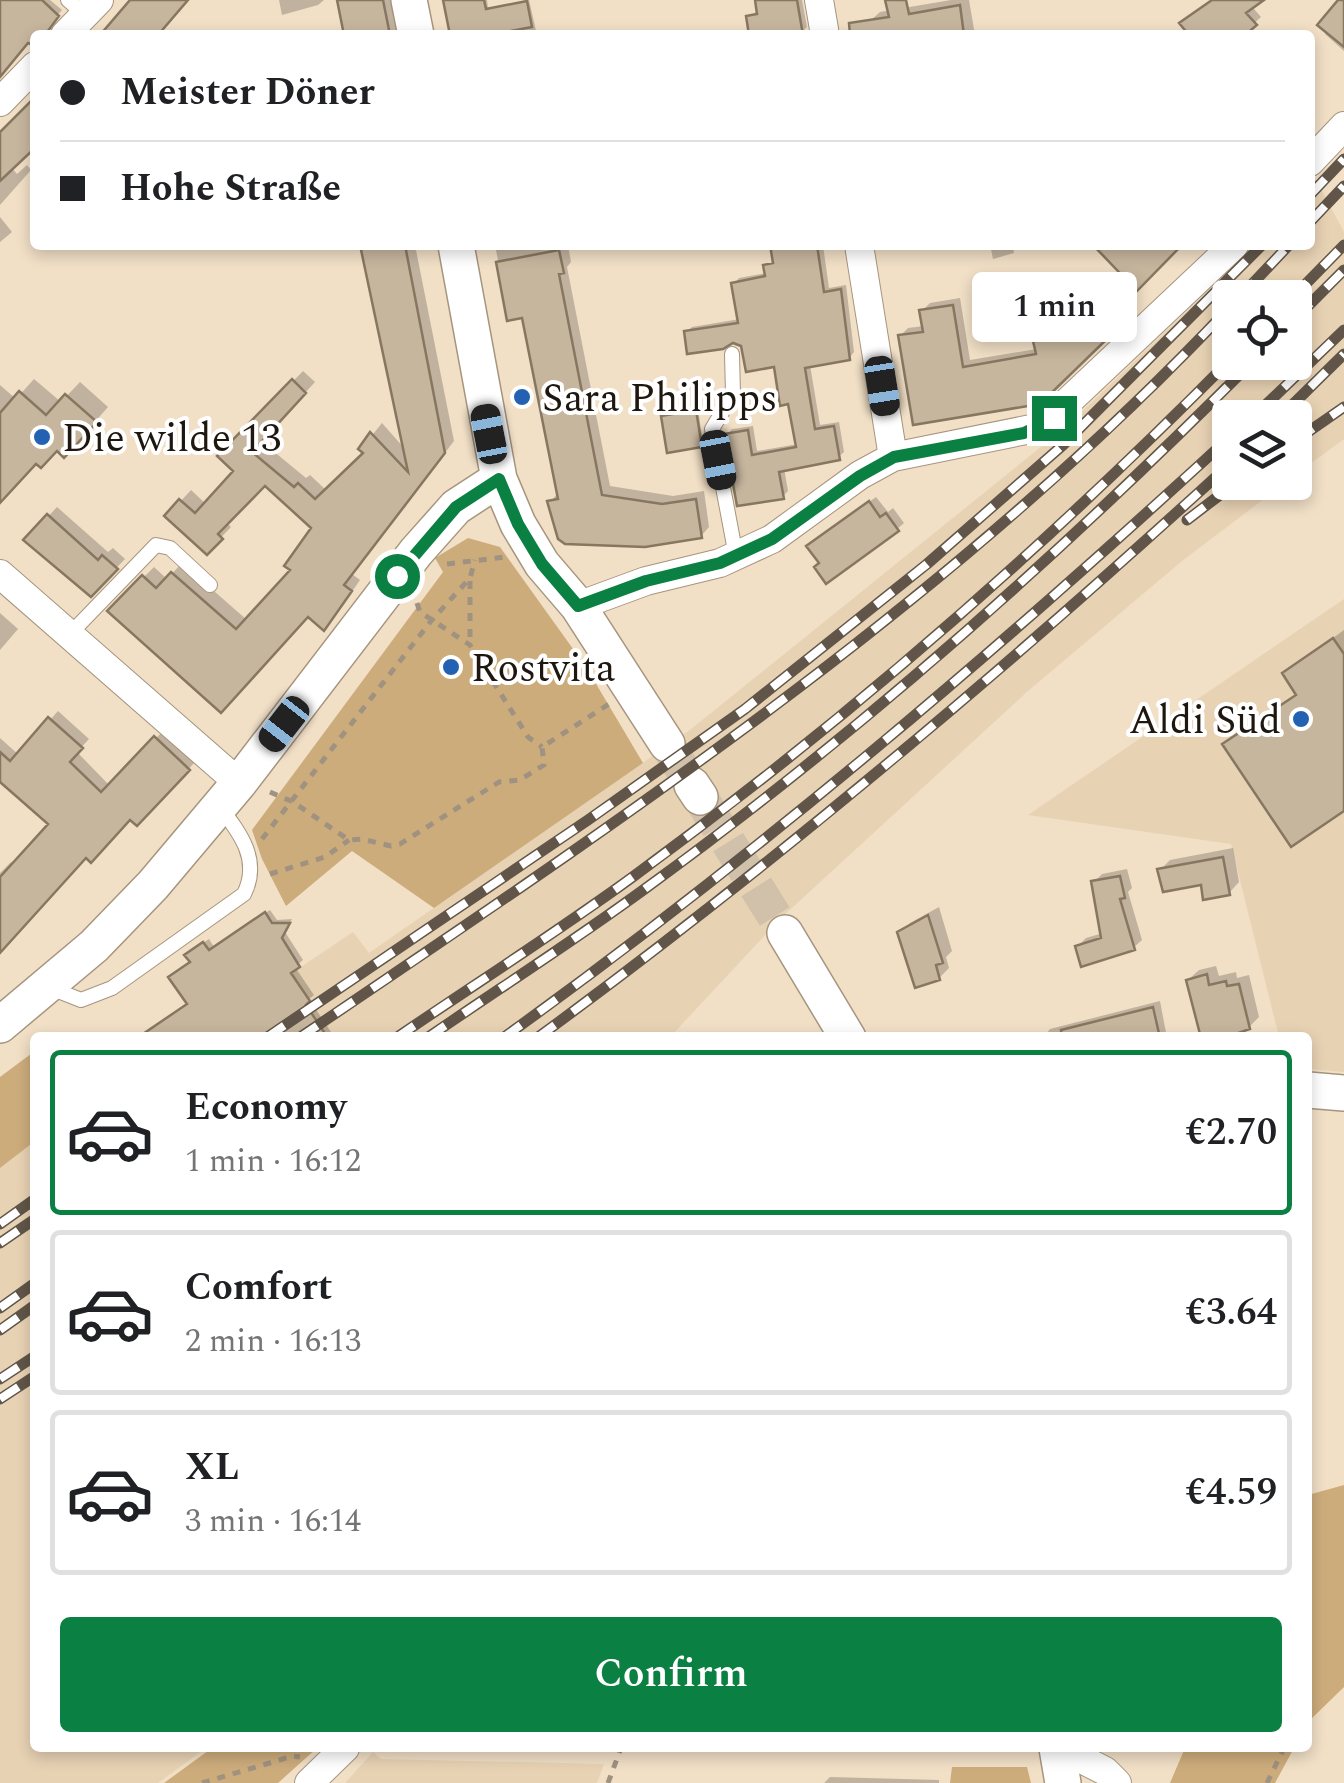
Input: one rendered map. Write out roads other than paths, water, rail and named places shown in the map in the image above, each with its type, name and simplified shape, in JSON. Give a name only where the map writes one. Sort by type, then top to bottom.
[{"type":"street","points":[[409,0],[415,30]]},
{"type":"street","points":[[819,0],[824,30]]},
{"type":"street","points":[[0,102],[30,71]]},
{"type":"street","points":[[1315,157],[1344,126]]},
{"type":"street","points":[[457,250],[499,479],[518,524],[542,564],[578,606],[667,744]]},
{"type":"street","points":[[860,250],[894,457]]},
{"type":"street","points":[[578,606],[646,581],[736,556],[772,539],[860,476],[894,457],[1041,427],[1229,250]]},
{"type":"street","points":[[0,1025],[94,946],[153,885],[229,795],[416,552],[456,507],[499,479]]},
{"type":"street","points":[[0,574],[70,635],[229,795]]},
{"type":"street","points":[[785,933],[844,1032]]},
{"type":"street","points":[[1312,1090],[1344,1093]]},
{"type":"street","points":[[1059,1752],[1063,1783]]},
{"type":"street","points":[[1067,1752],[1105,1771],[1117,1783]]},
{"type":"lane","points":[[732,354],[732,394],[712,428],[736,556]]},
{"type":"lane","points":[[70,635],[156,545],[170,548],[210,584]]},
{"type":"lane","points":[[47,987],[81,1000],[112,988],[234,904],[251,880],[244,837],[229,795]]},
{"type":"tunnel","points":[[667,744],[692,785]]},
{"type":"tunnel","points":[[700,797],[785,933]]},
{"type":"railway","points":[[1315,190],[1344,159]]},
{"type":"railway","points":[[1315,217],[1344,186]]},
{"type":"railway","points":[[1310,280],[1344,245]]},
{"type":"railway","points":[[275,1032],[745,709],[927,564],[1063,445],[1257,250]]},
{"type":"railway","points":[[1256,280],[1284,250]]},
{"type":"railway","points":[[1312,302],[1344,270]]},
{"type":"railway","points":[[308,1032],[666,786],[902,607],[1016,512],[1212,325]]},
{"type":"railway","points":[[1271,400],[1344,330]]},
{"type":"railway","points":[[1297,400],[1344,354]]},
{"type":"railway","points":[[405,1032],[605,897],[791,756],[1016,564],[1212,378]]},
{"type":"railway","points":[[436,1032],[619,907],[883,703],[1034,571],[1234,380]]},
{"type":"railway","points":[[1312,429],[1344,407]]},
{"type":"railway","points":[[511,1032],[692,896],[876,748],[1055,595],[1212,453]]},
{"type":"railway","points":[[545,1032],[804,832],[1063,614],[1212,480]]},
{"type":"railway","points":[[1187,520],[1213,500]]},
{"type":"railway","points":[[0,1224],[30,1203]]},
{"type":"railway","points":[[0,1243],[30,1222]]},
{"type":"railway","points":[[0,1308],[30,1287]]},
{"type":"railway","points":[[0,1330],[30,1309]]},
{"type":"railway","points":[[0,1379],[30,1359]]},
{"type":"railway","points":[[0,1399],[30,1379]]},
{"type":"place","name":"Sara Philipps","points":[[522,397]]},
{"type":"place","name":"Die wilde 13","points":[[42,437]]},
{"type":"place","name":"Rostvita","points":[[451,667]]},
{"type":"place","name":"Aldi Süd","points":[[1301,719]]}]
